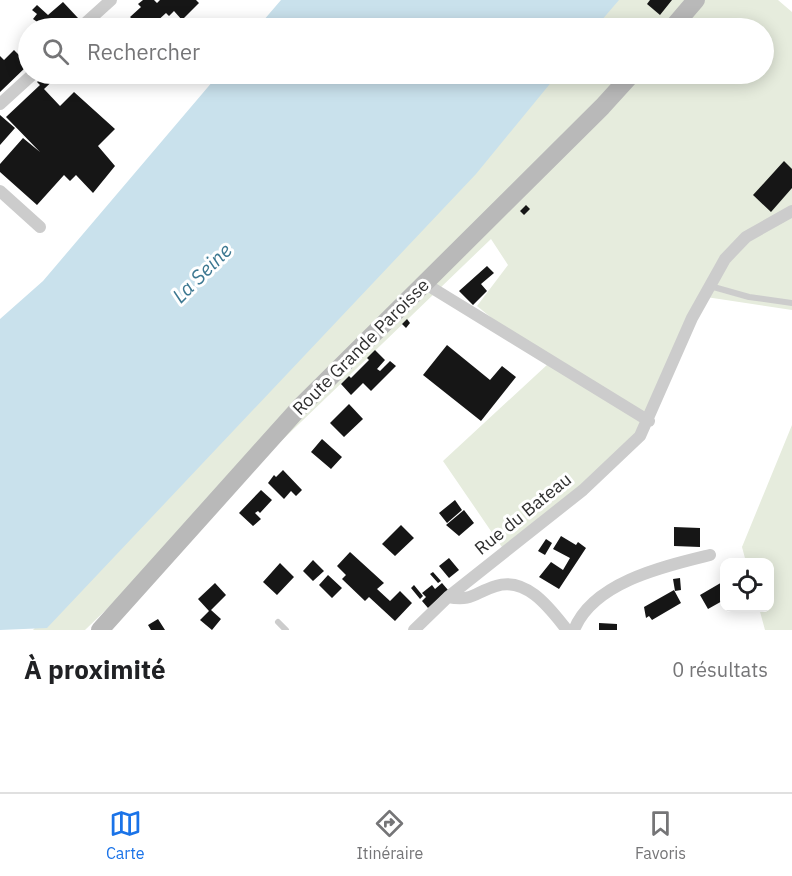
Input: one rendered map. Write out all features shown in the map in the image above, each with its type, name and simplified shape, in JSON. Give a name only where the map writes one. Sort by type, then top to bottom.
[{"type":"main road","points":[[681,18],[696,0]]},
{"type":"main road","name":"Route Grande Paroisse","points":[[100,630],[300,407],[623,84]]},
{"type":"street","points":[[91,18],[111,0]]},
{"type":"street","points":[[0,104],[22,84]]},
{"type":"street","points":[[0,191],[40,227]]},
{"type":"street","name":"Rue du Bateau","points":[[414,630],[448,597],[583,490],[640,436],[708,286],[725,259],[746,237],[792,211]]},
{"type":"street","points":[[424,283],[648,422]]},
{"type":"street","points":[[574,630],[579,617],[593,602],[608,592],[662,566],[710,555]]},
{"type":"street","points":[[448,597],[464,601],[498,585],[518,586],[543,600],[567,630]]},
{"type":"lane","points":[[708,286],[749,297],[792,303]]},
{"type":"lane","points":[[278,622],[285,630]]},
{"type":"green space","points":[[610,0],[778,0],[792,12],[792,310],[706,297],[651,423],[506,553],[443,461],[548,364],[477,306],[508,265],[491,239],[85,630],[33,630],[541,84],[774,84],[774,18],[595,18]]},
{"type":"green space","points":[[792,425],[792,630],[765,630],[760,612],[774,612],[774,558],[745,558],[742,547]]},
{"type":"water","points":[[281,0],[619,0],[604,18],[266,18]]},
{"type":"water","name":"La Seine","points":[[210,84],[550,84],[476,174],[47,628],[0,630],[0,319],[43,281]]},
{"type":"building","points":[[143,0],[154,0],[157,3],[160,0],[196,0],[199,3],[184,18],[180,18],[174,11],[169,16],[166,13],[160,18],[131,18],[141,7],[138,4]]},
{"type":"building","points":[[650,0],[672,0],[660,15],[647,4]]},
{"type":"building","points":[[63,2],[78,18],[34,18],[37,14],[32,10],[37,5],[48,15]]},
{"type":"building","points":[[14,50],[18,54],[18,75],[0,92],[0,56],[4,60]]},
{"type":"building","points":[[49,84],[44,89],[60,106],[74,92],[115,129],[98,146],[115,166],[93,193],[76,175],[70,181],[64,175],[37,205],[0,172],[0,164],[23,138],[40,152],[6,117],[40,85]]},
{"type":"building","points":[[0,115],[15,128],[0,145]]},
{"type":"building","points":[[784,161],[792,169],[792,188],[771,212],[753,195]]},
{"type":"building","points":[[526,205],[530,209],[524,215],[520,211]]},
{"type":"building","points":[[487,266],[494,273],[481,284],[487,291],[473,305],[459,291]]},
{"type":"building","points":[[407,319],[410,323],[406,328],[402,324]]},
{"type":"building","points":[[447,345],[490,380],[502,366],[516,377],[481,421],[423,375]]},
{"type":"building","points":[[375,350],[385,360],[377,369],[380,371],[390,361],[396,366],[371,391],[363,383],[351,395],[341,384],[349,376],[351,378],[369,360],[367,358]]},
{"type":"building","points":[[349,404],[363,419],[344,437],[330,423]]},
{"type":"building","points":[[322,439],[342,457],[331,469],[311,452]]},
{"type":"building","points":[[283,470],[302,490],[296,496],[291,491],[284,499],[268,483],[274,475],[276,477]]},
{"type":"building","points":[[261,490],[272,500],[260,513],[258,511],[255,513],[261,519],[253,526],[239,513]]},
{"type":"building","points":[[455,500],[462,510],[447,523],[439,513]]},
{"type":"building","points":[[464,510],[474,523],[459,536],[446,525]]},
{"type":"building","points":[[401,525],[414,538],[395,556],[382,544]]},
{"type":"building","points":[[674,527],[700,528],[700,547],[674,546]]},
{"type":"building","points":[[561,536],[576,545],[578,542],[586,548],[559,589],[539,577],[551,562],[563,570],[570,558],[553,549]]},
{"type":"building","points":[[546,539],[552,543],[545,555],[538,551]]},
{"type":"building","points":[[350,552],[384,583],[377,589],[390,601],[400,591],[412,603],[395,621],[369,597],[365,601],[342,579],[346,575],[337,566]]},
{"type":"building","points":[[449,558],[459,570],[449,578],[439,566]]},
{"type":"building","points":[[313,560],[324,571],[313,581],[303,571]]},
{"type":"building","points":[[280,563],[294,577],[277,595],[263,582]]},
{"type":"building","points":[[433,572],[441,581],[438,583],[430,574]]},
{"type":"building","points":[[328,575],[342,588],[332,598],[319,585]]},
{"type":"building","points":[[680,578],[681,590],[675,591],[673,579]]},
{"type":"building","points":[[215,583],[226,595],[211,610],[221,619],[212,630],[200,620],[209,611],[198,599]]},
{"type":"building","points":[[442,583],[448,590],[428,608],[422,601],[426,597],[422,593],[432,585],[435,589]]},
{"type":"building","points":[[720,583],[720,602],[708,609],[700,595]]},
{"type":"building","points":[[414,585],[423,596],[420,599],[411,588]]},
{"type":"building","points":[[674,590],[681,603],[652,620],[649,616],[646,618],[644,607]]},
{"type":"building","points":[[158,619],[165,630],[151,630],[148,625]]},
{"type":"building","points":[[599,623],[617,624],[617,630],[599,630]]}]
